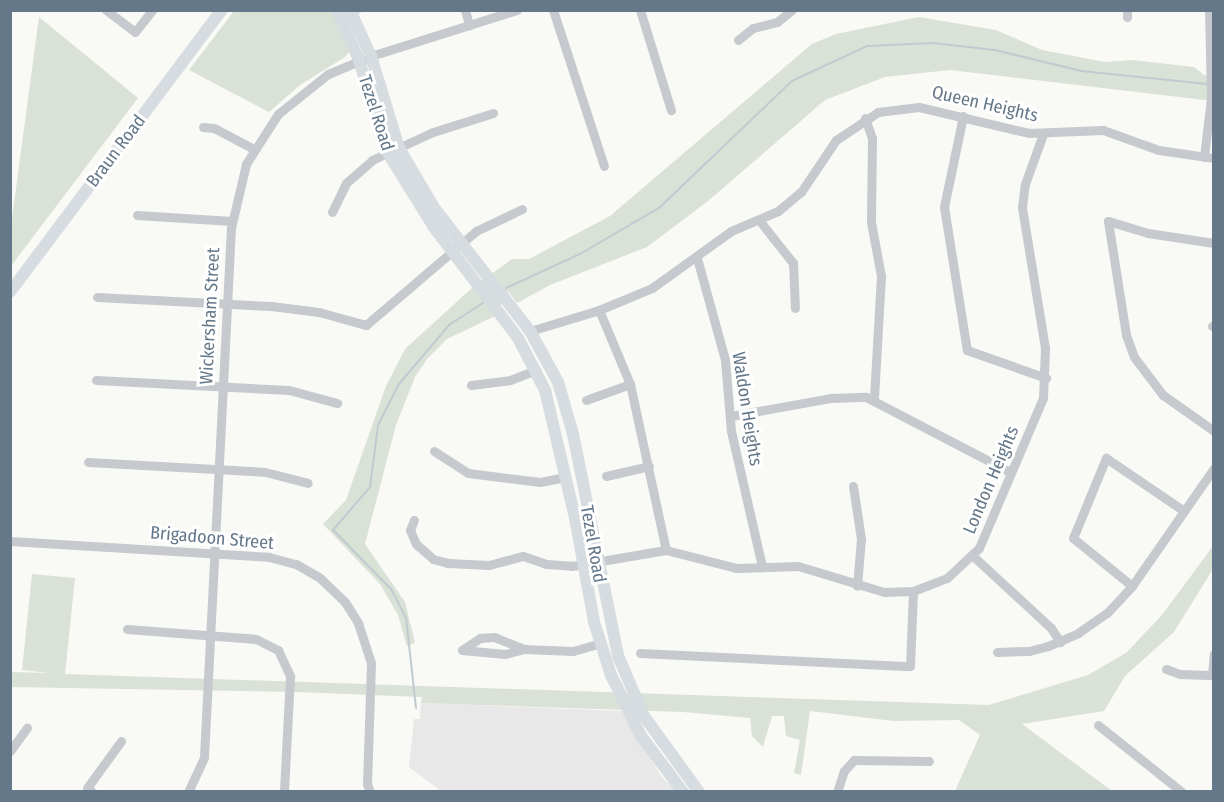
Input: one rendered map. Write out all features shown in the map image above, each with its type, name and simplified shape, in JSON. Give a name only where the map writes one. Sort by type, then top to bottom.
[{"type":"main road","name":"Braun Road","points":[[10,292],[222,10]]},
{"type":"main road","name":"Tezel Road","points":[[337,10],[365,58]]},
{"type":"main road","name":"Tezel Road","points":[[350,10],[393,151],[435,209],[536,370],[545,390],[590,562],[612,638],[626,675],[664,749],[699,792]]},
{"type":"main road","name":"Tezel Road","points":[[458,248],[501,290],[530,331],[558,382],[566,409],[601,643],[611,675],[641,736],[683,792]]},
{"type":"street","points":[[106,10],[135,32],[152,10]]},
{"type":"street","points":[[465,10],[469,25]]},
{"type":"street","name":"Wickersham Street","points":[[188,792],[204,757],[232,220],[239,183],[254,149],[293,99],[328,74],[365,58],[517,10]]},
{"type":"street","points":[[554,10],[604,166]]},
{"type":"street","points":[[640,10],[671,110]]},
{"type":"street","points":[[738,40],[753,28],[777,22],[792,10]]},
{"type":"street","points":[[1209,10],[1211,78],[1209,158]]},
{"type":"street","name":"Queen Heights","points":[[530,331],[599,310],[652,288],[697,258],[731,231],[759,220],[794,199],[832,145],[865,118],[919,106],[1043,134],[1103,130],[1159,150],[1209,158]]},
{"type":"street","points":[[332,212],[342,189],[357,171],[393,151],[493,113]]},
{"type":"street","points":[[963,116],[944,207],[967,350],[1046,378]]},
{"type":"street","points":[[865,118],[872,138],[871,222],[881,276],[874,399]]},
{"type":"street","points":[[203,127],[214,128],[254,149]]},
{"type":"street","name":"London Heights","points":[[414,520],[410,530],[416,544],[439,561],[489,565],[523,556],[559,566],[666,550],[736,568],[798,566],[857,586],[884,592],[913,591],[947,578],[974,556],[989,529],[1010,472],[1039,409],[1046,378],[1045,348],[1022,207],[1025,184],[1043,134]]},
{"type":"street","points":[[97,297],[227,303],[319,312],[366,325],[482,227],[522,209]]},
{"type":"street","points":[[137,215],[232,220]]},
{"type":"street","points":[[759,220],[793,263],[795,309]]},
{"type":"street","points":[[1214,243],[1148,233],[1108,221],[1126,335],[1134,357],[1163,395],[1214,431]]},
{"type":"street","name":"Waldon Heights","points":[[697,258],[725,360],[737,459],[762,566]]},
{"type":"street","points":[[490,297],[501,290]]},
{"type":"street","points":[[599,310],[630,384],[666,550]]},
{"type":"street","points":[[471,385],[510,380],[536,370]]},
{"type":"street","points":[[96,380],[289,390],[337,403]]},
{"type":"street","points":[[586,399],[630,384]]},
{"type":"street","points":[[731,416],[831,398],[874,399],[1010,472]]},
{"type":"street","points":[[434,451],[468,473],[540,482],[566,477]]},
{"type":"street","points":[[1132,586],[1073,538],[1106,458],[1184,511]]},
{"type":"street","points":[[88,462],[280,474],[308,483]]},
{"type":"street","points":[[606,476],[649,466]]},
{"type":"street","points":[[997,652],[1029,651],[1060,642],[1093,624],[1132,586],[1214,468]]},
{"type":"street","points":[[853,486],[861,539],[857,586]]},
{"type":"street","name":"Brigadoon Street","points":[[10,541],[269,557],[296,564],[320,578],[345,602],[363,635],[371,663],[367,784],[370,792]]},
{"type":"street","points":[[974,556],[1051,628],[1060,642]]},
{"type":"street","points":[[640,653],[910,666],[913,591]]},
{"type":"street","points":[[127,629],[260,639],[275,647],[288,664],[290,676],[284,792]]},
{"type":"street","points":[[524,649],[494,637],[480,638],[462,650],[505,654],[524,649],[573,651],[601,643]]},
{"type":"street","points":[[1166,669],[1180,674],[1213,675],[1214,654]]},
{"type":"street","points":[[1098,725],[1182,792]]},
{"type":"street","points":[[10,751],[27,728]]},
{"type":"street","points":[[90,790],[122,741]]},
{"type":"street","points":[[837,792],[844,771],[854,760],[929,761]]},
{"type":"shaded area","points":[[234,11],[363,11],[339,28],[349,52],[345,57],[300,85],[269,112],[189,70]]},
{"type":"shaded area","points":[[39,17],[138,98],[11,266],[11,226]]},
{"type":"shaded area","points":[[919,17],[996,30],[1042,50],[1105,62],[1132,60],[1194,67],[1204,75],[1213,74],[1213,101],[950,70],[885,77],[825,100],[708,201],[647,247],[550,285],[517,303],[508,291],[495,316],[447,339],[427,359],[415,377],[396,425],[365,544],[405,602],[415,643],[407,646],[398,615],[380,584],[323,524],[346,500],[386,386],[405,349],[472,288],[512,259],[529,259],[610,216],[812,44],[836,34]]},
{"type":"shaded area","points":[[1213,546],[1213,569],[1174,632],[1125,676],[1104,711],[1022,724],[1112,791],[955,791],[980,735],[959,720],[894,721],[810,711],[801,775],[794,773],[800,740],[786,736],[784,716],[772,716],[763,747],[752,736],[750,718],[683,712],[421,703],[422,697],[296,692],[11,687],[11,672],[49,673],[22,670],[32,574],[75,578],[65,674],[989,705],[1088,675],[1126,653],[1162,615]]},
{"type":"shaded area","points":[[421,703],[622,711],[661,776],[676,791],[441,791],[409,767],[414,719],[420,719]]},
{"type":"waterway","points":[[506,288],[580,254],[659,208],[792,81],[867,46],[933,43],[995,50],[1081,71],[1207,84]]},
{"type":"waterway","points":[[416,708],[406,618],[391,589],[333,530],[370,487],[378,425],[399,384],[449,325],[486,301]]}]
